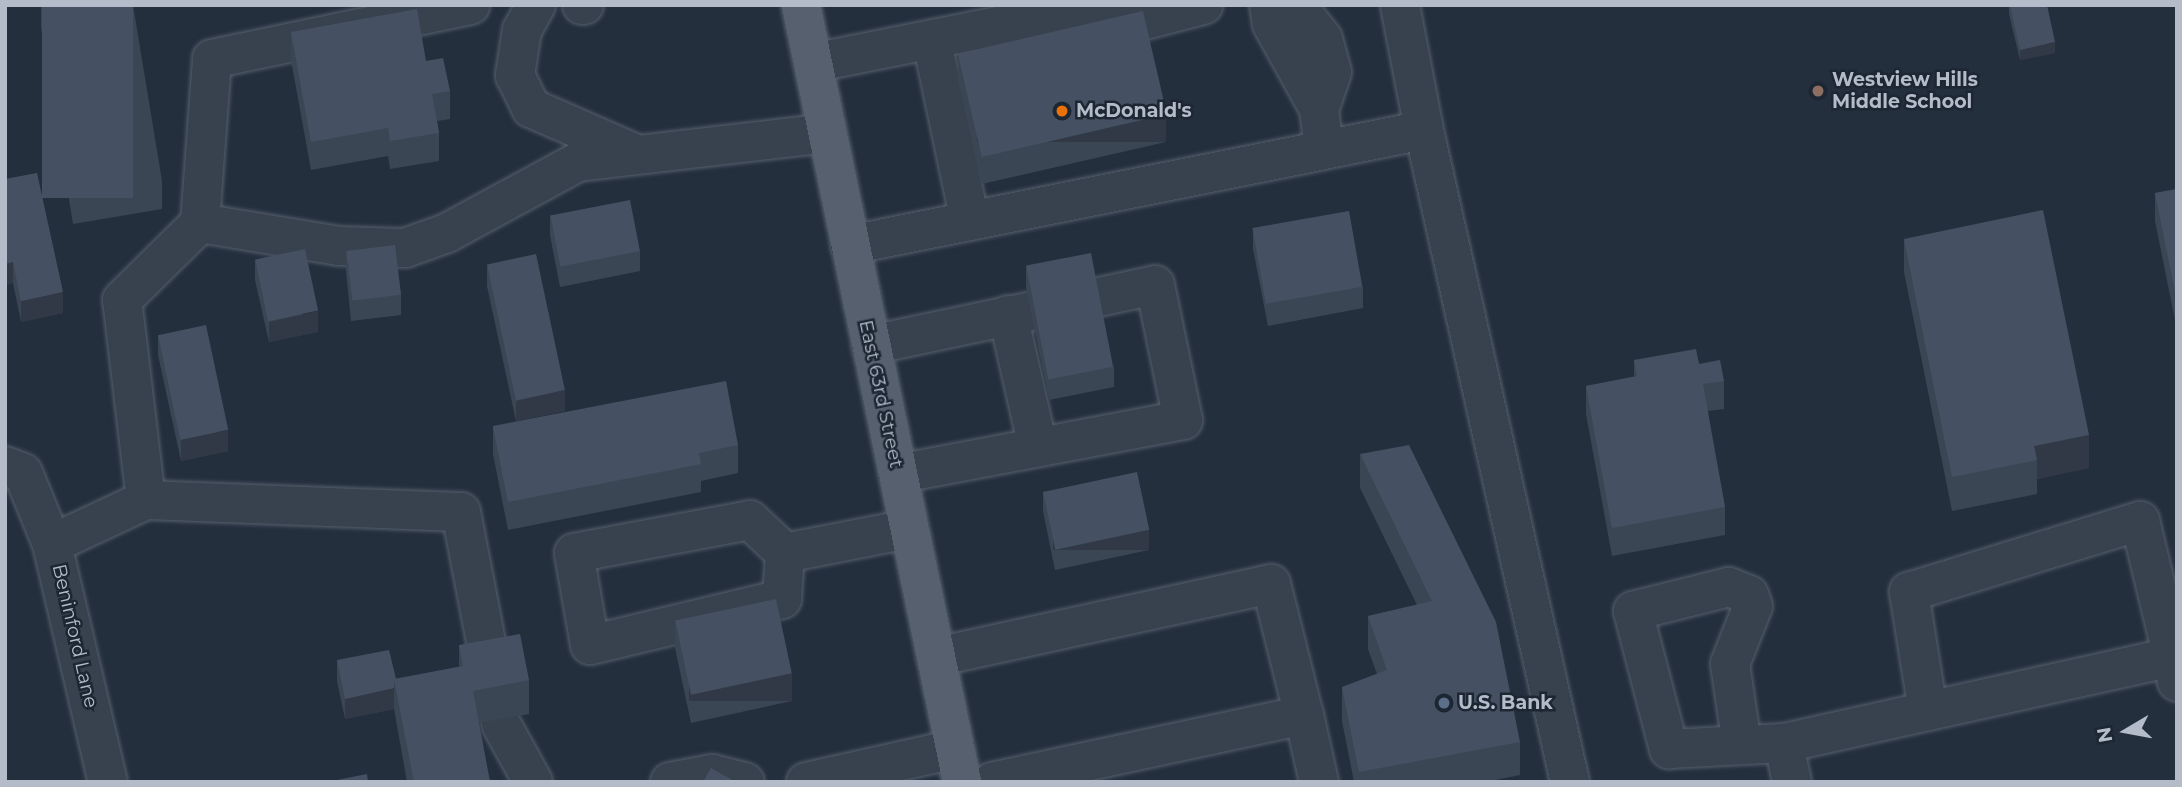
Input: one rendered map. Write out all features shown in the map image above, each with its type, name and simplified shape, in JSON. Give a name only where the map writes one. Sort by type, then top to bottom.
[{"type":"main road","name":"East 63rd Street","points":[[801,5],[958,765]]},
{"type":"street","points":[[146,500],[122,300],[200,223],[212,59],[470,5]]},
{"type":"street","points":[[536,5],[522,30],[515,75],[531,108],[634,153]]},
{"type":"street","points":[[813,63],[1102,5]]},
{"type":"street","points":[[932,41],[989,56],[1203,5]]},
{"type":"street","points":[[1269,5],[1272,24],[1319,109],[1324,150]]},
{"type":"street","points":[[1296,5],[1323,39],[1332,72],[1319,109]]},
{"type":"street","points":[[1400,5],[1424,130],[1570,782]]},
{"type":"street","points":[[932,41],[970,221]]},
{"type":"street","points":[[850,245],[1424,130]]},
{"type":"street","points":[[200,223],[339,246],[405,248],[447,233],[578,162],[634,153],[827,133]]},
{"type":"street","points":[[871,345],[1155,285],[1183,420],[898,474]]},
{"type":"street","points":[[1007,315],[1038,447]]},
{"type":"street","name":"Beninford Lane","points":[[5,466],[23,473],[52,544],[108,782]]},
{"type":"street","points":[[52,544],[146,500],[461,512],[492,673]]},
{"type":"street","points":[[750,520],[785,554],[782,599],[590,645],[574,553],[750,520]]},
{"type":"street","points":[[1742,745],[1730,664],[1753,606],[1749,595],[1729,587],[1633,611],[1669,749],[1784,743],[1928,711],[2175,670],[2140,522],[1909,592],[1928,711]]},
{"type":"street","points":[[785,554],[909,529]]},
{"type":"street","points":[[936,657],[1271,584],[1318,782]]},
{"type":"street","points":[[992,782],[1123,768],[1304,715]]},
{"type":"street","points":[[501,724],[533,782]]},
{"type":"street","points":[[1784,743],[1792,782]]},
{"type":"street","points":[[829,779],[958,765]]},
{"type":"street","points":[[670,782],[712,774],[745,782]]},
{"type":"building","points":[[42,5],[133,5],[133,198],[42,198]]},
{"type":"building","points":[[2010,5],[2047,5],[2055,42],[2020,50]]},
{"type":"building","points":[[417,9],[426,61],[443,58],[450,91],[432,94],[439,133],[390,141],[388,128],[311,142],[291,32]]},
{"type":"building","name":"McDonald's","points":[[1143,11],[1167,114],[982,157],[958,54]]},
{"type":"building","points":[[37,173],[63,292],[21,301],[13,262],[5,264],[5,179]]},
{"type":"building","points":[[2177,189],[2177,302],[2155,193]]},
{"type":"building","points":[[630,200],[640,251],[560,267],[550,215]]},
{"type":"building","points":[[2043,210],[2089,435],[2034,446],[2037,460],[1952,477],[1904,239]]},
{"type":"building","points":[[1349,211],[1362,287],[1266,304],[1252,228]]},
{"type":"building","points":[[395,245],[401,295],[352,301],[346,251]]},
{"type":"building","points":[[305,249],[318,311],[268,321],[255,260]]},
{"type":"building","points":[[1091,253],[1113,367],[1048,379],[1026,266]]},
{"type":"building","points":[[536,254],[565,390],[516,400],[487,264]]},
{"type":"building","points":[[206,325],[228,430],[180,440],[158,335]]},
{"type":"building","points":[[1696,349],[1699,364],[1720,360],[1724,381],[1703,384],[1725,507],[1612,528],[1586,386],[1637,376],[1634,360]]},
{"type":"building","points":[[726,381],[738,445],[699,453],[701,464],[508,502],[493,426]]},
{"type":"building","points":[[1409,445],[1496,622],[1520,742],[1359,772],[1342,687],[1387,670],[1368,616],[1432,601],[1360,454]]},
{"type":"building","points":[[1137,472],[1149,530],[1055,550],[1043,492]]},
{"type":"building","points":[[776,599],[792,673],[691,695],[675,620]]},
{"type":"building","points":[[520,634],[529,680],[473,691],[490,782],[414,782],[394,679],[463,666],[459,645]]},
{"type":"building","points":[[389,650],[396,679],[394,688],[345,699],[337,660]]},
{"type":"building","points":[[711,768],[736,782],[703,782]]},
{"type":"building","points":[[367,774],[368,782],[327,782]]},
{"type":"place","name":"Westview Hills Middle School","points":[[1818,91]]},
{"type":"place","name":"McDonald's","points":[[1062,111]]},
{"type":"place","name":"U.S. Bank","points":[[1444,703]]}]
